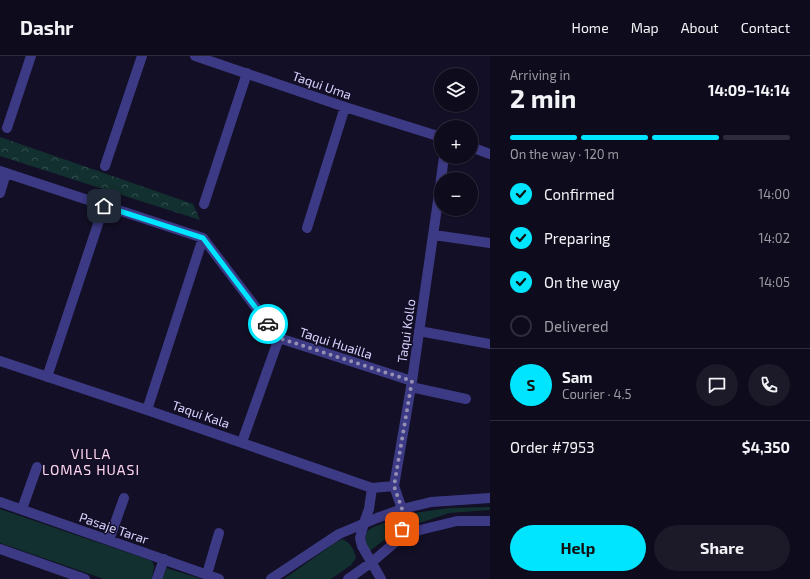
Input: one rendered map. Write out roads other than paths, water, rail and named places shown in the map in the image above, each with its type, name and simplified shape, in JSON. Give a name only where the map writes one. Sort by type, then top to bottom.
[{"type":"street","points":[[7,128],[30,56]]},
{"type":"street","points":[[105,166],[142,56]]},
{"type":"street","name":"Taqui Uma","points":[[195,56],[345,107],[434,135]]},
{"type":"street","points":[[204,204],[247,74]]},
{"type":"street","points":[[307,228],[345,107]]},
{"type":"street","points":[[478,150],[490,154]]},
{"type":"street","points":[[0,193],[3,172],[203,238],[147,410]]},
{"type":"street","points":[[47,377],[104,206]]},
{"type":"street","name":"Taqui Kollo","points":[[394,486],[412,384],[436,216]]},
{"type":"street","points":[[434,235],[490,243]]},
{"type":"street","name":"Taqui Huailla","points":[[203,238],[279,338],[412,384],[466,398]]},
{"type":"street","points":[[419,331],[490,344]]},
{"type":"street","points":[[242,442],[279,338]]},
{"type":"street","name":"Taqui Kala","points":[[0,361],[242,442],[372,488],[394,486]]},
{"type":"street","points":[[22,510],[37,467]]},
{"type":"street","points":[[394,486],[402,509],[404,521],[399,539]]},
{"type":"street","points":[[372,488],[369,509],[360,538],[362,546],[381,579]]},
{"type":"street","points":[[109,540],[124,498]]},
{"type":"street","points":[[271,579],[338,534],[402,509],[431,502],[490,498]]},
{"type":"street","name":"Pasaje Tarar","points":[[0,502],[219,579]]},
{"type":"street","points":[[348,579],[372,562],[399,539],[420,530],[457,521],[490,521]]},
{"type":"street","points":[[207,574],[219,533]]},
{"type":"street","points":[[0,549],[85,579]]},
{"type":"street","points":[[157,579],[164,559]]},
{"type":"district","name":"VILLA LOMAS HUASI","points":[[91,462]]}]
